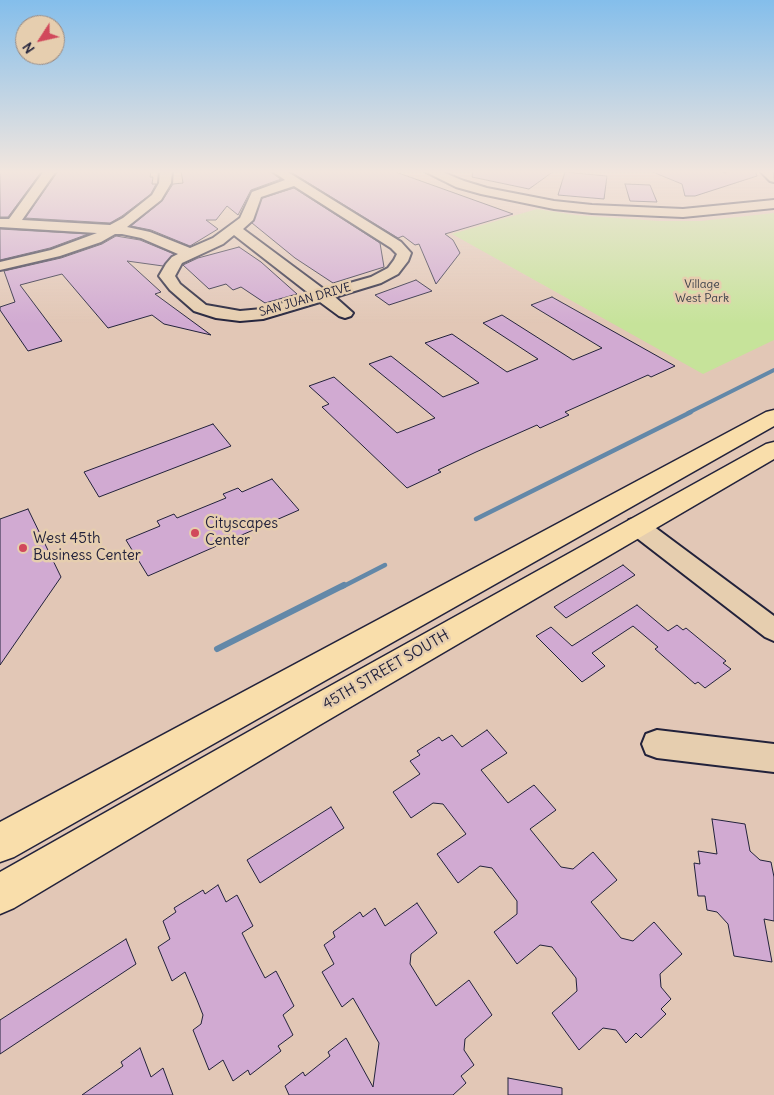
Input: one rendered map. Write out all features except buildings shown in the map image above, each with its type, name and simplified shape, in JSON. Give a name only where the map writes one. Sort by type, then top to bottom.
[{"type":"main road","points":[[0,843],[774,417]]},
{"type":"main road","name":"45TH STREET SOUTH","points":[[0,894],[774,449]]},
{"type":"street","points":[[0,266],[55,254],[96,239],[126,222]]},
{"type":"street","points":[[6,223],[113,229],[145,235],[191,254],[218,241],[243,222]]},
{"type":"street","name":"SAN JUAN DRIVE","points":[[191,254],[177,260],[167,276],[175,287],[200,308],[240,316],[263,314],[376,280],[393,271],[401,261],[404,253],[396,244],[361,222]]},
{"type":"street","points":[[235,229],[345,313]]},
{"type":"street","points":[[638,526],[774,630]]},
{"type":"street","points":[[657,744],[774,758]]},
{"type":"green space","name":"Village West Park","points":[[492,222],[774,222],[774,340],[703,374],[452,234]]},
{"type":"waterway","points":[[688,413],[774,370]]},
{"type":"waterway","points":[[476,519],[691,412]]},
{"type":"waterway","points":[[342,587],[385,565]]},
{"type":"waterway","points":[[217,649],[344,585]]},
{"type":"place","name":"Cityscapes Center","points":[[195,533]]},
{"type":"place","name":"West 45th Business Center","points":[[23,548]]}]
